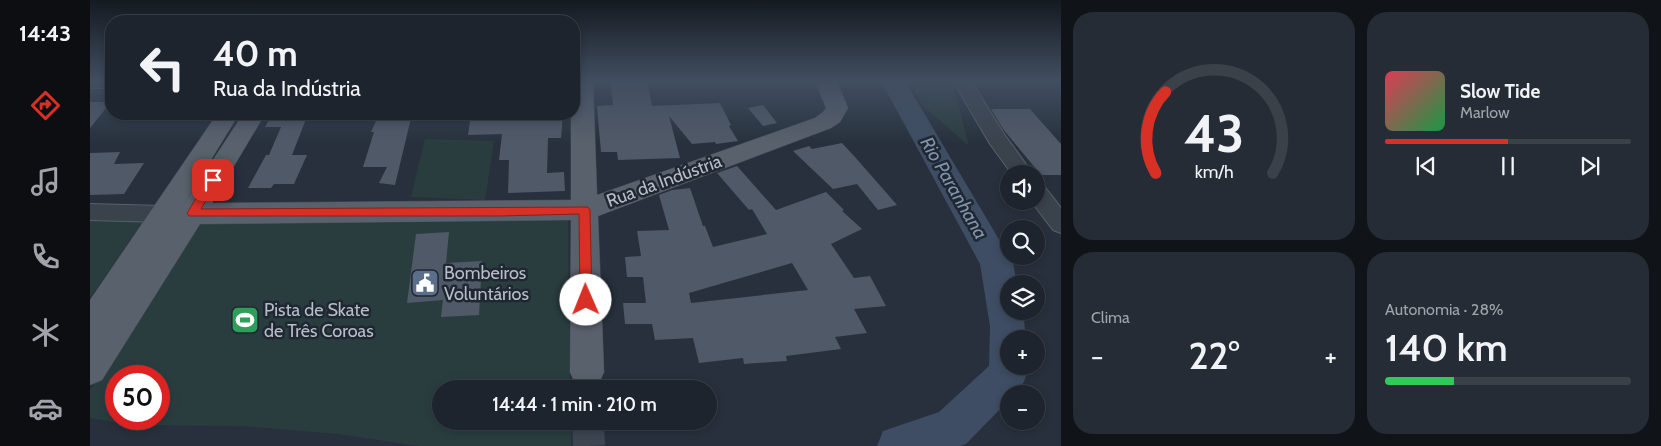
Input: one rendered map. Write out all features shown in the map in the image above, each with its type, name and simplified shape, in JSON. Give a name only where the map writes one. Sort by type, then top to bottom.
[{"type":"main road","name":"Rua da Indústria","points":[[162,214],[584,210],[823,123],[832,117],[836,108],[834,102]]},
{"type":"main road","points":[[580,108],[587,372]]},
{"type":"main road","points":[[94,348],[162,214],[224,120]]},
{"type":"main road","points":[[94,348],[193,213],[250,120]]},
{"type":"street","points":[[974,102],[997,140],[1016,165]]},
{"type":"street","points":[[1045,204],[1061,224]]},
{"type":"street","name":"Rua da Indústria","points":[[90,212],[162,214]]},
{"type":"shaded area","points":[[920,102],[957,102],[969,146]]},
{"type":"shaded area","points":[[425,139],[494,141],[485,200],[411,197]]},
{"type":"shaded area","points":[[90,219],[144,220],[90,298]]},
{"type":"shaded area","points":[[198,220],[568,221],[570,380],[432,380],[432,430],[571,430],[571,446],[419,446],[338,434],[241,426],[170,425],[170,365],[106,365]]},
{"type":"shaded area","points":[[105,366],[105,420],[90,418],[90,390]]},
{"type":"building","points":[[90,102],[105,102],[105,109],[90,128]]},
{"type":"building","points":[[613,102],[651,102],[652,106],[720,103],[731,125],[729,126],[738,141],[716,144],[715,142],[692,144],[669,116],[680,158],[618,160],[617,152],[601,152],[597,106],[613,105]]},
{"type":"building","points":[[763,105],[777,123],[763,126],[748,108]]},
{"type":"building","points":[[991,109],[1030,109],[1061,144],[1061,175],[1045,175],[1045,165],[1033,165],[1003,129]]},
{"type":"building","points":[[269,120],[306,120],[292,155],[307,155],[294,184],[274,184],[271,188],[248,188],[266,155],[269,155],[281,127],[265,127]]},
{"type":"building","points":[[376,120],[411,120],[395,185],[379,183],[387,167],[363,167],[374,132],[371,132]]},
{"type":"building","points":[[470,120],[562,120],[561,138],[548,138],[547,173],[564,172],[565,191],[508,193],[509,160],[499,160],[502,134],[468,135]]},
{"type":"building","points":[[842,143],[897,205],[878,210],[857,184],[833,189],[793,151],[809,146],[812,149]]},
{"type":"building","points":[[120,152],[114,164],[144,163],[124,194],[90,195],[90,153]]},
{"type":"building","points":[[737,166],[776,210],[826,192],[844,210],[842,211],[862,229],[831,244],[854,278],[870,276],[886,306],[854,309],[867,333],[835,337],[841,349],[786,356],[787,361],[744,364],[743,358],[699,363],[693,338],[655,340],[652,324],[625,324],[623,303],[646,303],[643,277],[627,277],[625,257],[641,256],[637,231],[669,230],[659,195],[672,190],[690,188],[703,226],[705,226],[713,247],[767,234],[752,209],[749,210],[717,173]],"holes":[[[792,263],[808,290],[691,303],[689,293]]]},
{"type":"building","points":[[449,232],[446,263],[482,261],[479,315],[441,317],[443,300],[407,303],[416,234]]},
{"type":"waterway","name":"Rio Paranhana","points":[[898,446],[951,429],[1008,374],[1008,326],[996,263],[905,102]]},
{"type":"tunnel","points":[[588,430],[589,446]]},
{"type":"place","name":"Bombeiros Voluntários","points":[[425,283]]},
{"type":"place","name":"Pista de Skate de Três Coroas","points":[[245,320]]},
{"type":"route","points":[[213,180],[193,213],[584,210],[586,300]]}]
